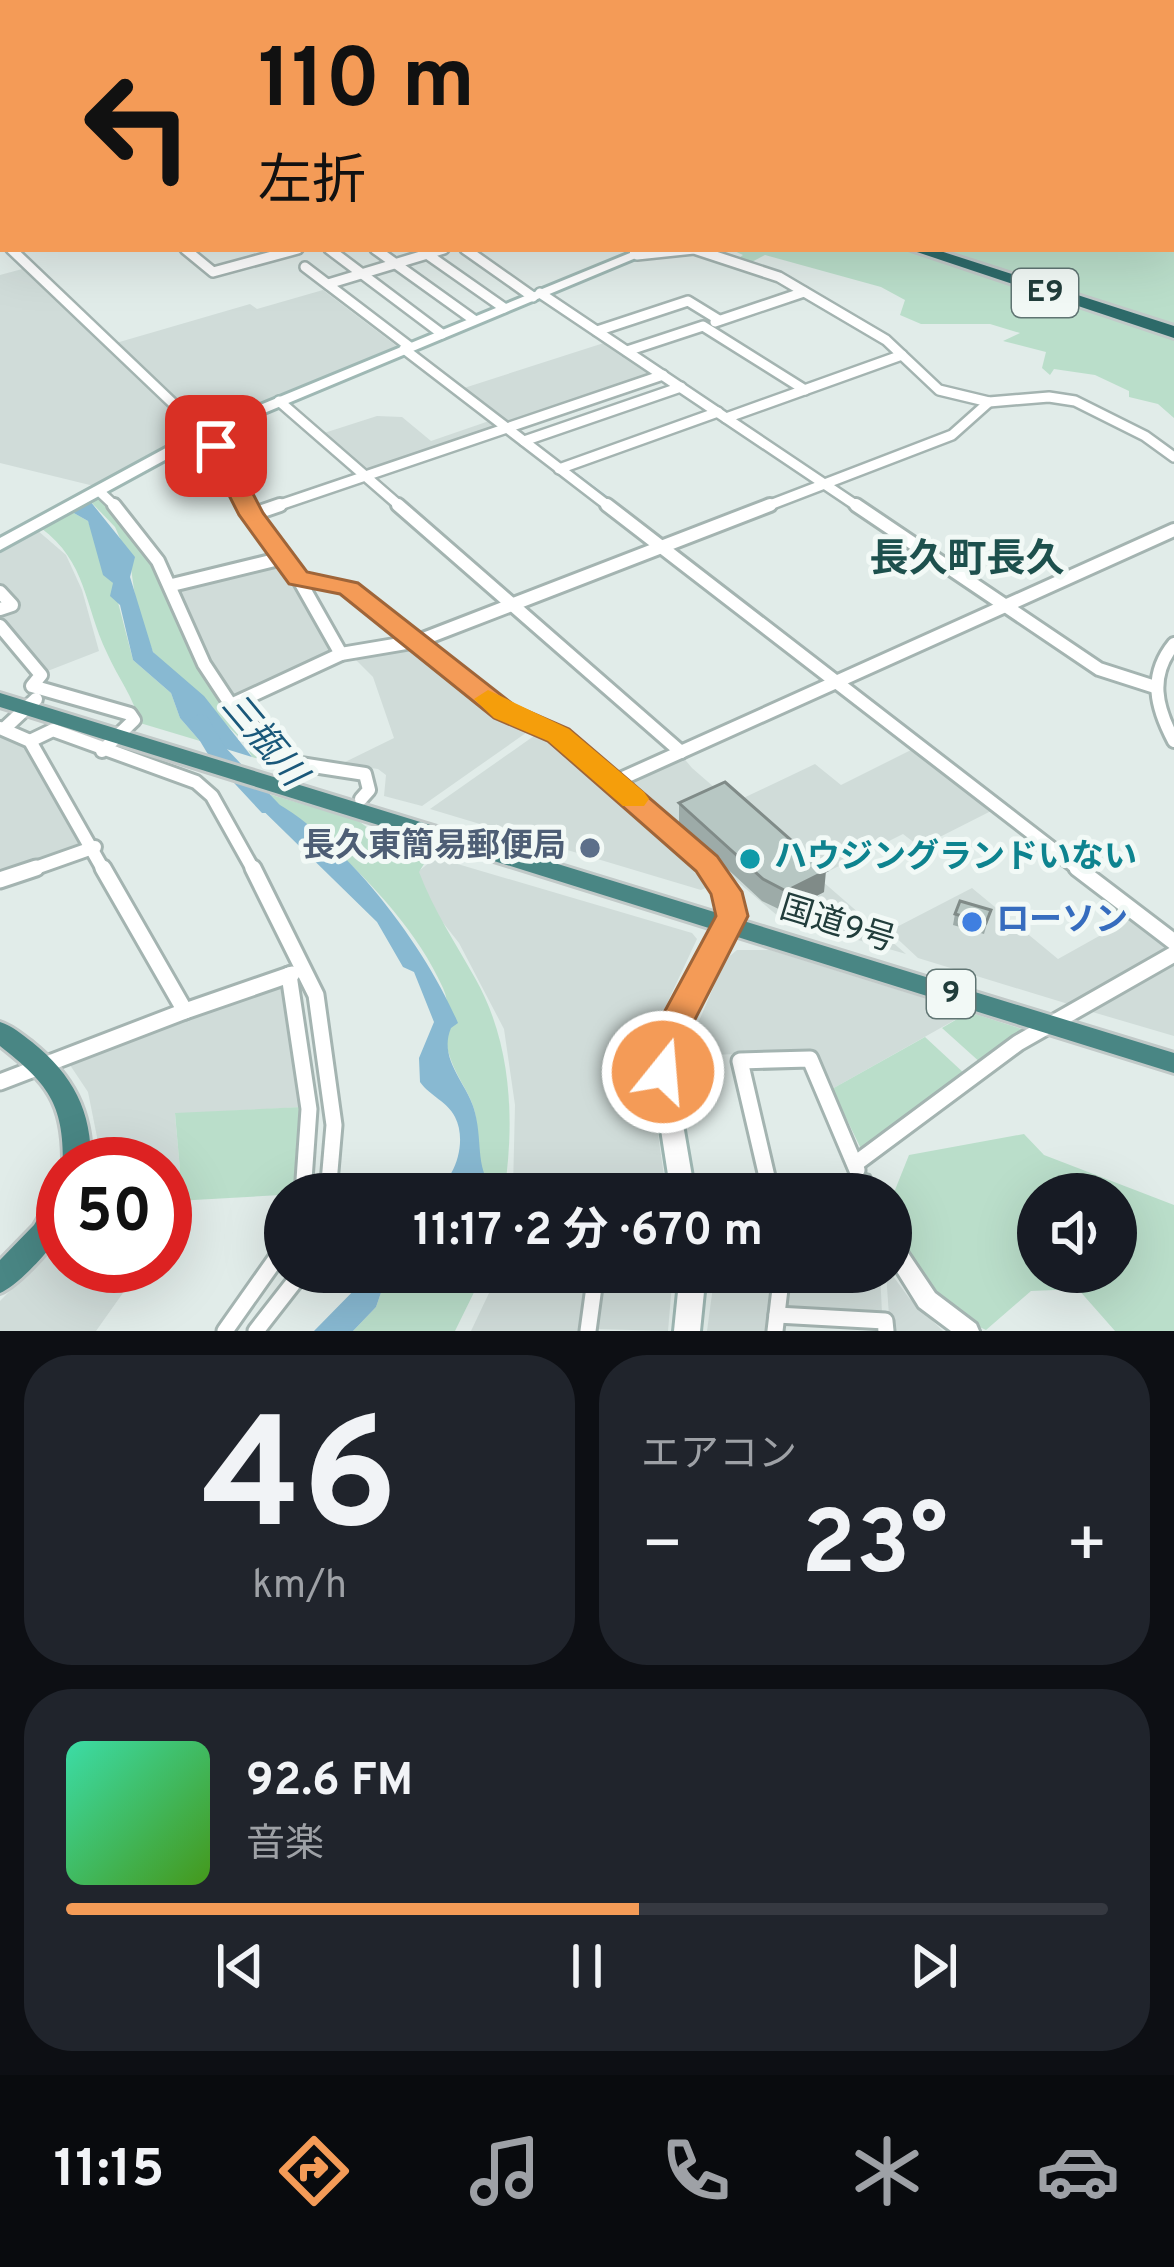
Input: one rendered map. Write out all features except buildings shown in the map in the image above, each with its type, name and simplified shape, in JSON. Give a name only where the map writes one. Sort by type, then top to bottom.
[{"type":"highway","name":"E9","points":[[926,252],[1174,332]]},
{"type":"highway","name":"国道9号","points":[[0,688],[115,738],[344,798]]},
{"type":"highway","name":"国道9号","points":[[0,700],[31,704]]},
{"type":"highway","name":"国道9号","points":[[115,738],[161,738],[449,835],[1060,1020],[1174,1049]]},
{"type":"highway","name":"国道9号","points":[[1060,1020],[1174,1063]]},
{"type":"highway","points":[[0,1032],[60,1082],[80,1137]]},
{"type":"highway","points":[[3,1272],[36,1241]]},
{"type":"main road","points":[[0,545],[204,433],[637,252]]},
{"type":"main road","points":[[680,1173],[663,1072],[670,1033],[730,921]]},
{"type":"main road","points":[[687,1331],[691,1293]]},
{"type":"street","points":[[14,252],[204,433],[341,654]]},
{"type":"street","points":[[189,252],[213,272],[275,252]]},
{"type":"street","points":[[333,252],[442,334]]},
{"type":"street","points":[[379,252],[474,320]]},
{"type":"street","points":[[328,284],[434,252]]},
{"type":"street","points":[[470,252],[597,331],[1099,669],[1155,687]]},
{"type":"street","points":[[637,252],[706,252],[779,277],[886,340],[939,390],[989,402],[1049,397],[1075,401],[1145,436],[1174,457]]},
{"type":"street","points":[[427,254],[504,308]]},
{"type":"street","points":[[305,267],[559,469],[1174,942]]},
{"type":"street","points":[[627,351],[803,292]]},
{"type":"street","points":[[597,331],[688,301],[719,320]]},
{"type":"street","points":[[703,326],[805,390]]},
{"type":"street","points":[[559,469],[902,356]]},
{"type":"street","points":[[251,515],[663,375]]},
{"type":"street","points":[[524,441],[680,387]]},
{"type":"street","points":[[278,401],[681,752]]},
{"type":"street","points":[[231,705],[341,654],[418,640],[827,485],[952,435],[989,402]]},
{"type":"street","points":[[96,493],[141,532],[172,585],[202,667],[231,705],[294,763],[365,774],[369,790],[344,798]]},
{"type":"street","points":[[614,782],[1174,530]]},
{"type":"street","points":[[172,585],[283,558]]},
{"type":"street","points":[[298,578],[349,588],[504,712],[559,735],[706,864],[726,892],[730,921]]},
{"type":"street","points":[[0,592],[12,605],[0,609]]},
{"type":"street","points":[[0,626],[41,675],[32,686],[130,714],[134,719],[115,738]]},
{"type":"street","points":[[1174,644],[1161,657],[1155,687],[1160,714],[1174,741]]},
{"type":"street","points":[[31,704],[2,728],[30,740],[185,1011]]},
{"type":"street","points":[[30,740],[53,730],[115,738],[212,796],[237,836],[297,972],[316,995],[334,1125],[330,1173]]},
{"type":"street","points":[[0,880],[95,847]]},
{"type":"street","points":[[870,1173],[1018,1043],[1174,954]]},
{"type":"street","points":[[0,1082],[297,972]]},
{"type":"street","points":[[297,972],[308,1108],[308,1173]]},
{"type":"street","points":[[766,1173],[740,1060],[810,1059],[859,1173]]},
{"type":"street","points":[[225,1331],[264,1276]]},
{"type":"street","points":[[912,1276],[928,1300],[968,1331]]},
{"type":"street","points":[[256,1331],[286,1293]]},
{"type":"street","points":[[588,1331],[593,1293]]},
{"type":"street","points":[[780,1293],[776,1323],[885,1321],[886,1331]]},
{"type":"shaded area","points":[[26,268],[187,425],[187,433],[94,486],[0,463],[0,275]]},
{"type":"shaded area","points":[[323,290],[398,347],[221,419],[194,418],[116,343],[250,304],[257,309]]},
{"type":"shaded area","points":[[610,341],[659,374],[508,426],[461,389]]},
{"type":"shaded area","points":[[377,416],[402,417],[431,441],[492,420],[502,428],[369,473],[321,434]]},
{"type":"shaded area","points":[[37,530],[66,555],[82,590],[99,651],[45,672],[0,618],[0,612],[14,606],[0,589],[0,552]]},
{"type":"shaded area","points":[[280,563],[316,611],[333,655],[229,701],[217,687],[176,589]]},
{"type":"shaded area","points":[[407,642],[533,728],[422,806],[384,796],[386,775],[378,769],[341,764],[394,738],[373,677],[350,654]]},
{"type":"shaded area","points":[[0,731],[25,742],[85,843],[0,876]]},
{"type":"shaded area","points":[[541,731],[693,860],[710,886],[701,890],[430,809]]},
{"type":"shaded area","points":[[915,748],[995,809],[920,847],[903,834],[821,875],[737,801],[815,764],[841,785]]},
{"type":"shaded area","points":[[682,756],[906,954],[779,917],[620,782]]},
{"type":"shaded area","points":[[426,845],[438,847],[444,860],[692,933],[697,939],[662,1014],[648,1065],[664,1173],[513,1173],[515,1105],[504,1029],[459,943],[399,867],[419,871],[435,858]]},
{"type":"shaded area","points":[[972,888],[1058,959],[1135,916],[1174,947],[1078,1007],[918,958],[889,931]]},
{"type":"shaded area","points":[[737,950],[770,950],[969,1012],[832,1089],[814,1051],[684,1056],[725,960]]},
{"type":"shaded area","points":[[1174,956],[1174,1036],[1089,1011]]},
{"type":"shaded area","points":[[283,984],[302,1107],[175,1114],[177,1137],[97,1137],[88,1092],[68,1062]]},
{"type":"shaded area","points":[[36,1264],[36,1293],[123,1293],[96,1331],[0,1331],[0,1301]]},
{"type":"shaded area","points":[[489,1293],[585,1293],[579,1331],[471,1331]]},
{"type":"shaded area","points":[[600,1293],[671,1293],[668,1331],[595,1329]]},
{"type":"shaded area","points":[[712,1293],[773,1293],[768,1331],[707,1331]]},
{"type":"shaded area","points":[[785,1293],[881,1293],[882,1313],[788,1310]]},
{"type":"shaded area","points":[[887,1293],[905,1293],[943,1331],[890,1331]]},
{"type":"green space","points":[[736,252],[911,252],[1174,340],[1174,418],[1158,404],[1129,397],[1129,391],[1095,375],[1054,369],[1050,375],[1042,368],[1046,352],[1003,341],[1020,333],[990,324],[921,324],[900,315],[905,300],[881,287],[765,255],[744,266],[733,262],[743,255]]},
{"type":"green space","points":[[950,252],[1174,252],[1174,324]]},
{"type":"green space","points":[[102,496],[142,540],[209,686],[292,769],[252,757],[245,743],[153,652],[137,611],[130,561],[115,527],[90,501]]},
{"type":"green space","points":[[72,512],[88,521],[113,583],[133,660],[171,693],[180,718],[200,741],[140,723],[99,635],[76,570],[41,528]]},
{"type":"green space","points":[[265,793],[357,820],[382,838],[422,851],[427,859],[419,872],[497,1029],[508,1083],[506,1173],[480,1170],[474,1109],[448,1051],[446,996],[433,968],[408,929],[362,876]]},
{"type":"green space","points":[[969,1012],[1028,1031],[982,1064],[942,1028]]},
{"type":"green space","points":[[925,1037],[966,1075],[863,1153],[832,1089]]},
{"type":"green space","points":[[302,1107],[299,1173],[264,1173],[264,1196],[192,1200],[192,1137],[177,1137],[175,1113]]},
{"type":"green space","points":[[1024,1134],[1044,1155],[1091,1173],[1017,1173],[1017,1293],[1029,1293],[986,1330],[941,1299],[912,1266],[912,1173],[902,1173],[909,1155]]},
{"type":"green space","points":[[1137,1191],[1174,1205],[1174,1331],[1115,1331],[1082,1293],[1137,1293]]},
{"type":"green space","points":[[381,1293],[474,1293],[455,1331],[353,1331],[376,1307]]},
{"type":"water","points":[[90,501],[135,557],[130,577],[153,652],[204,696],[252,757],[200,741],[180,718],[171,693],[133,660],[120,605],[110,596],[113,583],[103,575],[88,521],[72,512]]},
{"type":"water","points":[[237,785],[271,799],[337,850],[421,954],[458,1023],[451,1028],[448,1050],[474,1109],[484,1173],[451,1173],[459,1150],[459,1127],[452,1112],[420,1082],[419,1058],[434,1022],[414,972],[403,967],[377,922]]},
{"type":"water","points":[[351,1293],[381,1293],[376,1307],[353,1331],[314,1331]]},
{"type":"waterway","points":[[571,471],[611,501]]},
{"type":"waterway","points":[[806,651],[837,675],[864,663]]},
{"type":"waterway","name":"三瓶川","points":[[199,721],[217,751],[270,808]]},
{"type":"slow traffic","points":[[488,699],[504,712],[559,735],[634,799]]},
{"type":"place","name":"長久東簡易郵便局","points":[[590,848]]},
{"type":"place","name":"ハウジングランドいない","points":[[750,859]]},
{"type":"place","name":"ローソン","points":[[972,922]]},
{"type":"district","name":"長久町長久","points":[[967,561]]},
{"type":"route","points":[[216,446],[251,515],[298,578],[349,588],[504,712],[559,735],[706,864],[726,892],[732,916],[670,1033],[663,1072]]}]
